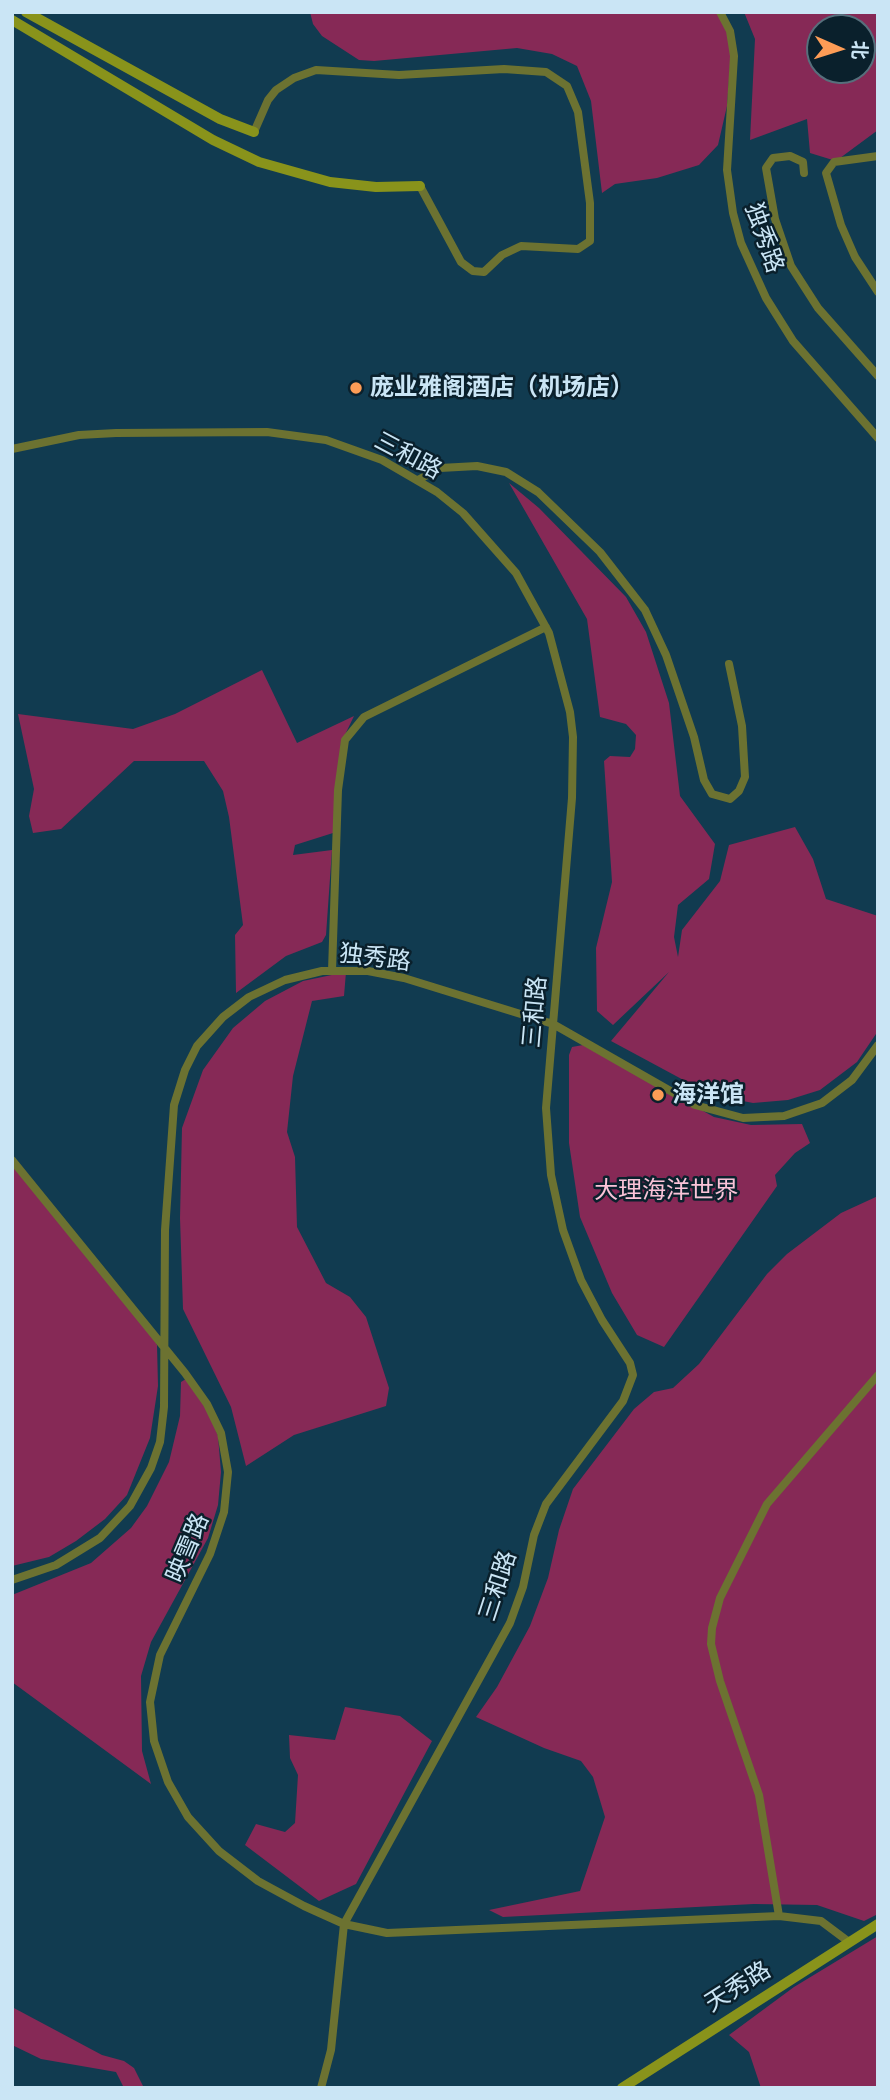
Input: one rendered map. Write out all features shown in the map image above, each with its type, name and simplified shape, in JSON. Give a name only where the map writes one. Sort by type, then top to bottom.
[{"type":"street","points":[[12,20],[213,140],[260,162],[330,182],[376,187],[420,186],[461,262],[473,271],[484,272],[502,256],[521,246],[578,248],[590,241],[590,203],[578,112],[567,86],[546,72],[517,69],[399,75],[316,70],[294,78],[276,90],[268,100],[254,132],[220,119],[26,12]]},
{"type":"street","name":"独秀路","points":[[720,12],[733,42],[734,80],[727,170],[733,213],[741,243],[766,298],[793,341],[878,439]]},
{"type":"street","points":[[804,173],[803,162],[790,156],[773,158],[766,168],[775,219],[791,266],[818,308],[878,376]]},
{"type":"street","points":[[878,156],[834,162],[825,173],[841,225],[855,257],[878,292]]},
{"type":"street","name":"三和路","points":[[12,449],[79,435],[267,432],[326,440],[382,460],[418,480],[464,513],[489,540],[516,573],[546,627],[563,678],[573,737],[572,798],[546,1108],[551,1175],[563,1230],[581,1280],[630,1363],[633,1375],[630,1389],[546,1504],[534,1535],[523,1587],[510,1623],[344,1924]]},
{"type":"street","points":[[418,480],[440,468],[477,466],[506,472],[538,492],[600,552],[645,610],[666,655],[690,726],[704,780],[712,794],[730,799],[738,791],[745,777],[743,726],[729,664]]},
{"type":"street","points":[[332,971],[338,790],[345,740],[364,718],[546,627]]},
{"type":"street","name":"独秀路","points":[[12,1580],[56,1565],[90,1546],[117,1522],[136,1497],[160,1442],[165,1348],[165,1230],[169,1144],[174,1105],[185,1070],[203,1039],[239,1004],[285,980],[332,971],[368,971],[404,978],[553,1024],[687,1101],[716,1113],[743,1118],[784,1116],[822,1103],[852,1080],[878,1045]]},
{"type":"street","name":"映雪路","points":[[12,1160],[197,1389],[215,1420],[225,1448],[228,1480],[224,1512],[215,1541],[166,1639],[155,1671],[150,1711],[159,1757],[183,1808],[219,1851],[272,1889],[344,1924],[387,1933],[779,1916],[821,1921],[849,1942]]},
{"type":"street","points":[[779,1916],[759,1796],[720,1681],[711,1644],[712,1628],[720,1598],[767,1504],[878,1374]]},
{"type":"street","points":[[321,2088],[331,2050],[344,1924]]},
{"type":"street","name":"天秀路","points":[[622,2088],[878,1924]]},
{"type":"green space","points":[[310,12],[725,12],[731,53],[727,106],[718,145],[699,165],[657,178],[615,184],[602,193],[591,101],[577,66],[552,54],[517,48],[374,61],[359,60],[322,36],[313,24]]},
{"type":"green space","points":[[744,12],[878,12],[878,130],[836,161],[810,153],[807,119],[750,140],[755,39]]},
{"type":"green space","points":[[509,483],[539,508],[626,597],[646,632],[669,703],[680,796],[715,844],[709,879],[678,905],[674,937],[678,957],[682,930],[720,881],[729,845],[795,827],[813,859],[826,899],[878,916],[878,1031],[857,1062],[820,1090],[788,1100],[753,1103],[723,1097],[689,1083],[611,1041],[669,972],[613,1025],[597,1011],[596,948],[612,882],[604,761],[610,756],[630,757],[635,749],[636,735],[626,724],[600,717],[587,619]]},
{"type":"green space","points":[[262,670],[297,743],[354,716],[341,743],[333,833],[295,845],[293,855],[332,850],[326,935],[322,942],[286,956],[236,993],[235,935],[243,925],[229,817],[223,791],[204,761],[134,761],[61,829],[33,833],[29,816],[34,789],[18,714],[133,729],[175,714]]},
{"type":"green space","points":[[346,972],[344,996],[312,1001],[293,1076],[287,1132],[295,1157],[297,1227],[326,1283],[350,1297],[366,1317],[389,1388],[386,1406],[294,1435],[246,1466],[231,1407],[183,1309],[180,1218],[182,1128],[203,1070],[233,1028],[265,1001],[303,981]]},
{"type":"green space","name":"大理海洋世界","points":[[583,1045],[714,1117],[751,1125],[802,1124],[810,1143],[795,1153],[775,1175],[777,1186],[664,1347],[637,1335],[612,1293],[580,1217],[569,1143],[569,1055],[572,1047]]},
{"type":"green space","points":[[12,1162],[145,1320],[157,1345],[158,1386],[150,1438],[127,1495],[105,1519],[76,1541],[49,1557],[12,1566]]},
{"type":"green space","points":[[878,1196],[878,1914],[864,1921],[817,1905],[754,1904],[503,1917],[489,1910],[580,1891],[605,1817],[593,1777],[581,1761],[544,1748],[476,1717],[497,1687],[530,1626],[548,1578],[559,1530],[573,1489],[634,1409],[654,1392],[673,1388],[699,1364],[767,1274],[787,1254],[841,1213]]},
{"type":"green space","points":[[186,1379],[207,1405],[218,1436],[221,1472],[218,1505],[208,1538],[151,1642],[141,1676],[142,1751],[151,1784],[12,1682],[12,1595],[91,1563],[131,1528],[147,1506],[169,1462],[180,1416],[181,1382]]},
{"type":"green space","points":[[345,1707],[400,1716],[432,1741],[356,1884],[319,1901],[245,1845],[256,1824],[285,1832],[295,1823],[298,1775],[290,1758],[289,1735],[335,1740]]},
{"type":"green space","points":[[878,1936],[878,2088],[761,2088],[749,2052],[729,2035],[794,1987]]},
{"type":"green space","points":[[12,2007],[102,2055],[124,2061],[134,2068],[144,2088],[124,2088],[116,2072],[41,2059],[12,2045]]},
{"type":"place","name":"庞业雅阁酒店（机场店）","points":[[356,388]]},
{"type":"place","name":"海洋馆","points":[[658,1095]]}]
